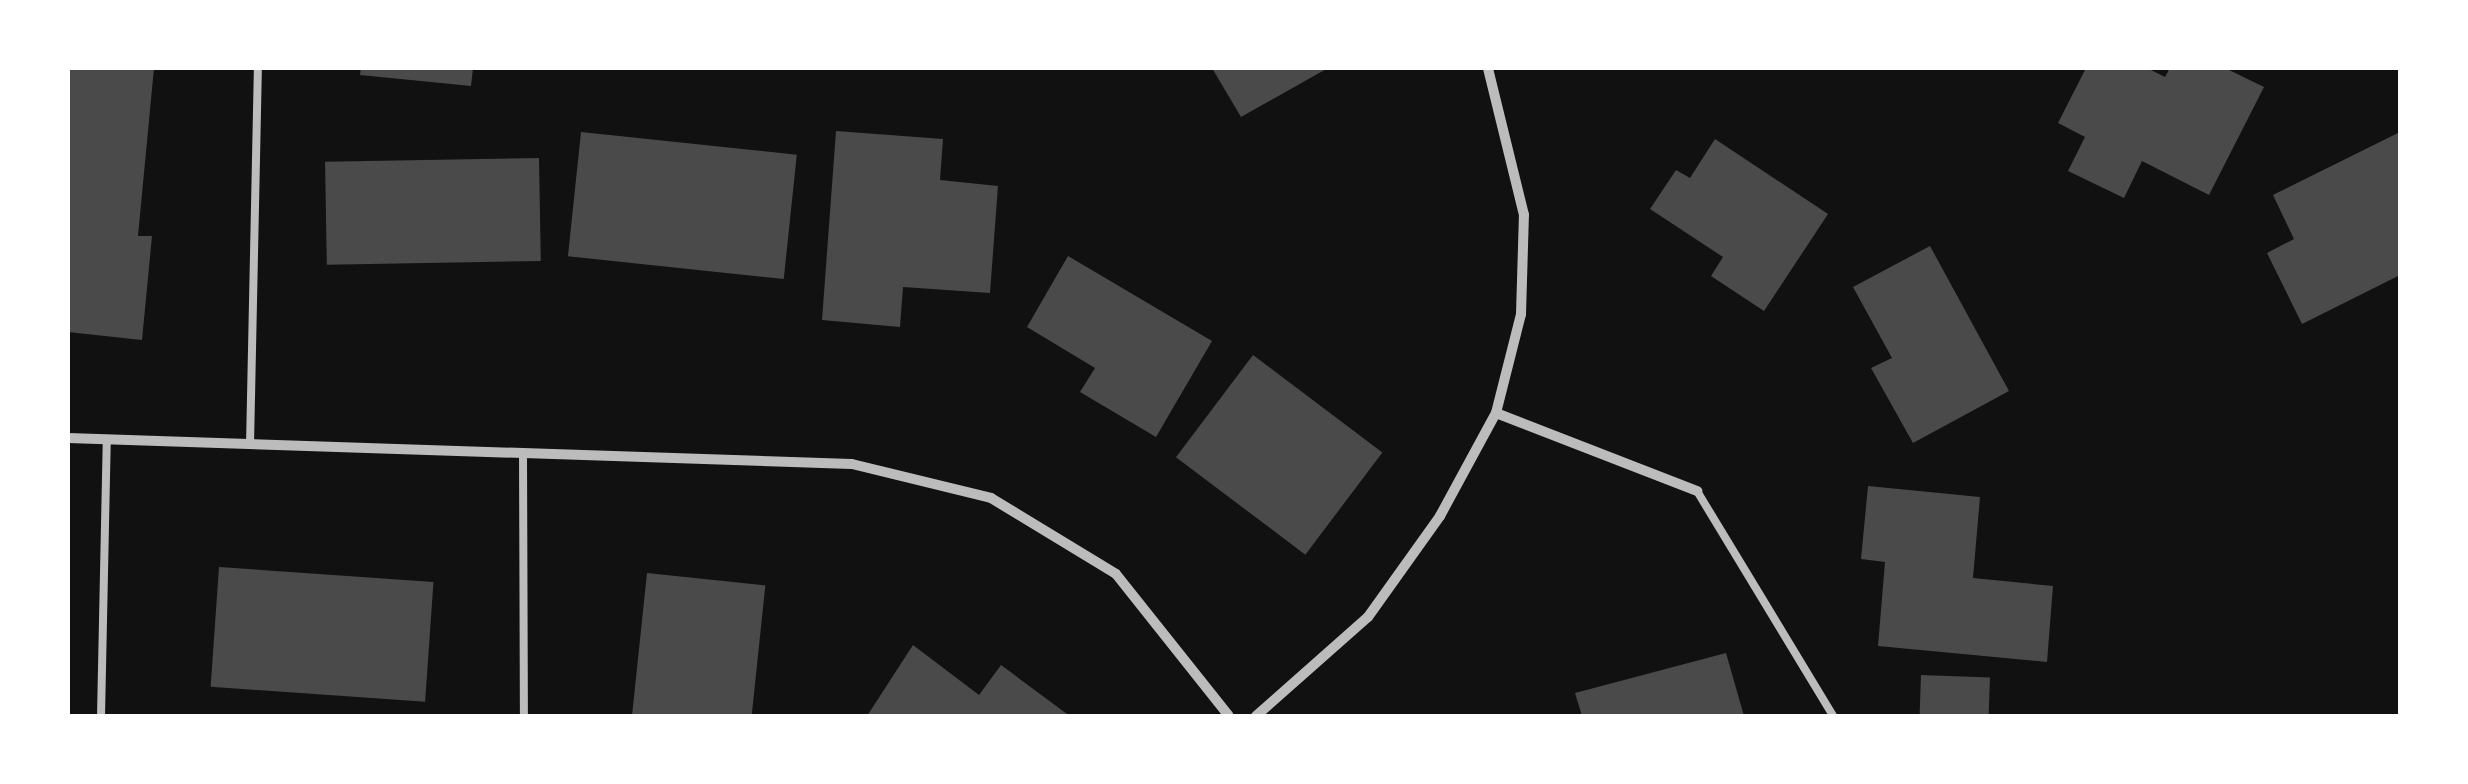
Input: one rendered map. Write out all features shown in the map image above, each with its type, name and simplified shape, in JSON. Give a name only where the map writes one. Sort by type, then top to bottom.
[{"type":"street","points":[[1256,716],[1368,616],[1440,516],[1496,412],[1521,314],[1524,215],[1488,68]]},
{"type":"street","points":[[1496,412],[1697,490]]},
{"type":"street","points":[[68,438],[852,464],[991,498],[1116,574],[1229,716]]},
{"type":"lane","points":[[250,445],[258,68]]},
{"type":"lane","points":[[102,716],[107,440]]},
{"type":"lane","points":[[523,454],[524,716]]},
{"type":"lane","points":[[1697,490],[1833,716]]},
{"type":"building","points":[[68,68],[154,68],[138,236],[152,236],[142,340],[68,332]]},
{"type":"building","points":[[361,68],[473,68],[471,86],[360,75]]},
{"type":"building","points":[[1212,68],[1328,68],[1241,117]]},
{"type":"building","points":[[2086,68],[2147,68],[2165,77],[2170,68],[2225,68],[2264,87],[2209,195],[2142,161],[2124,198],[2068,171],[2085,137],[2058,123]]},
{"type":"building","points":[[836,131],[943,139],[940,180],[998,186],[990,293],[903,287],[900,327],[822,320]]},
{"type":"building","points":[[581,132],[797,155],[784,279],[568,256]]},
{"type":"building","points":[[2400,132],[2400,275],[2302,324],[2267,253],[2294,239],[2273,195]]},
{"type":"building","points":[[1715,139],[1828,214],[1764,311],[1711,276],[1723,257],[1650,209],[1676,170],[1690,178]]},
{"type":"building","points":[[539,158],[541,261],[327,265],[325,162]]},
{"type":"building","points":[[1930,246],[2009,391],[1913,443],[1871,368],[1892,358],[1853,287]]},
{"type":"building","points":[[1068,256],[1212,341],[1156,437],[1080,392],[1095,368],[1027,327]]},
{"type":"building","points":[[1253,355],[1382,452],[1305,555],[1176,457]]},
{"type":"building","points":[[1868,486],[1980,497],[1973,578],[2053,586],[2047,662],[1878,646],[1885,562],[1861,559]]},
{"type":"building","points":[[219,567],[433,582],[425,702],[211,687]]},
{"type":"building","points":[[647,573],[765,585],[752,716],[632,716]]},
{"type":"building","points":[[913,645],[979,695],[1001,665],[1067,714],[867,716]]},
{"type":"building","points":[[1726,653],[1744,716],[1582,716],[1575,693]]},
{"type":"building","points":[[1921,675],[1990,677],[1989,716],[1920,716]]}]
